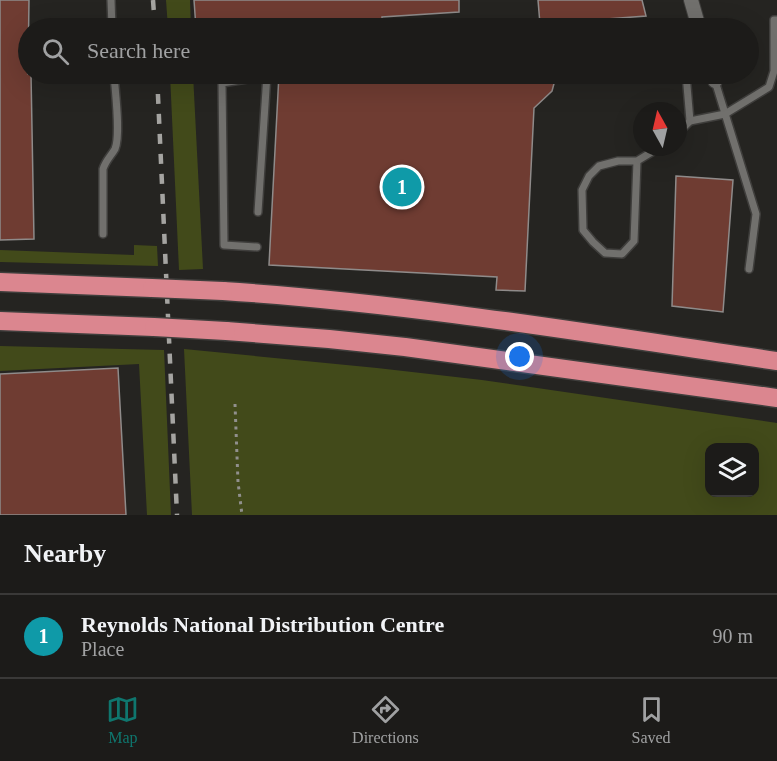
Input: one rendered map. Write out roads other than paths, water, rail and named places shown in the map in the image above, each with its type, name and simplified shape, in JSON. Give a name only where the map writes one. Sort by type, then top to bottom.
[{"type":"highway","points":[[0,282],[223,291],[337,300],[438,311],[777,361]]},
{"type":"highway","points":[[0,321],[154,327],[329,339],[405,347],[777,398]]},
{"type":"street","points":[[691,0],[696,18]]},
{"type":"lane","points":[[111,0],[112,18]]},
{"type":"lane","points":[[687,124],[690,121],[725,114],[769,87],[774,72],[774,20],[777,20]]},
{"type":"lane","points":[[103,234],[103,169],[106,160],[114,150],[117,138],[114,84]]},
{"type":"lane","points":[[222,84],[224,245],[257,247]]},
{"type":"lane","points":[[258,212],[266,84]]},
{"type":"lane","points":[[687,84],[690,121]]},
{"type":"lane","points":[[716,84],[756,214],[748,269]]},
{"type":"lane","points":[[637,161],[634,241],[622,254],[605,253],[583,230],[582,190],[589,176],[599,166],[618,161],[637,161],[645,156]]},
{"type":"railway","points":[[153,0],[154,18]]},
{"type":"railway","points":[[157,84],[177,515]]},
{"type":"place","name":"Reynolds National Distribution Centre","points":[[402,187]]}]
